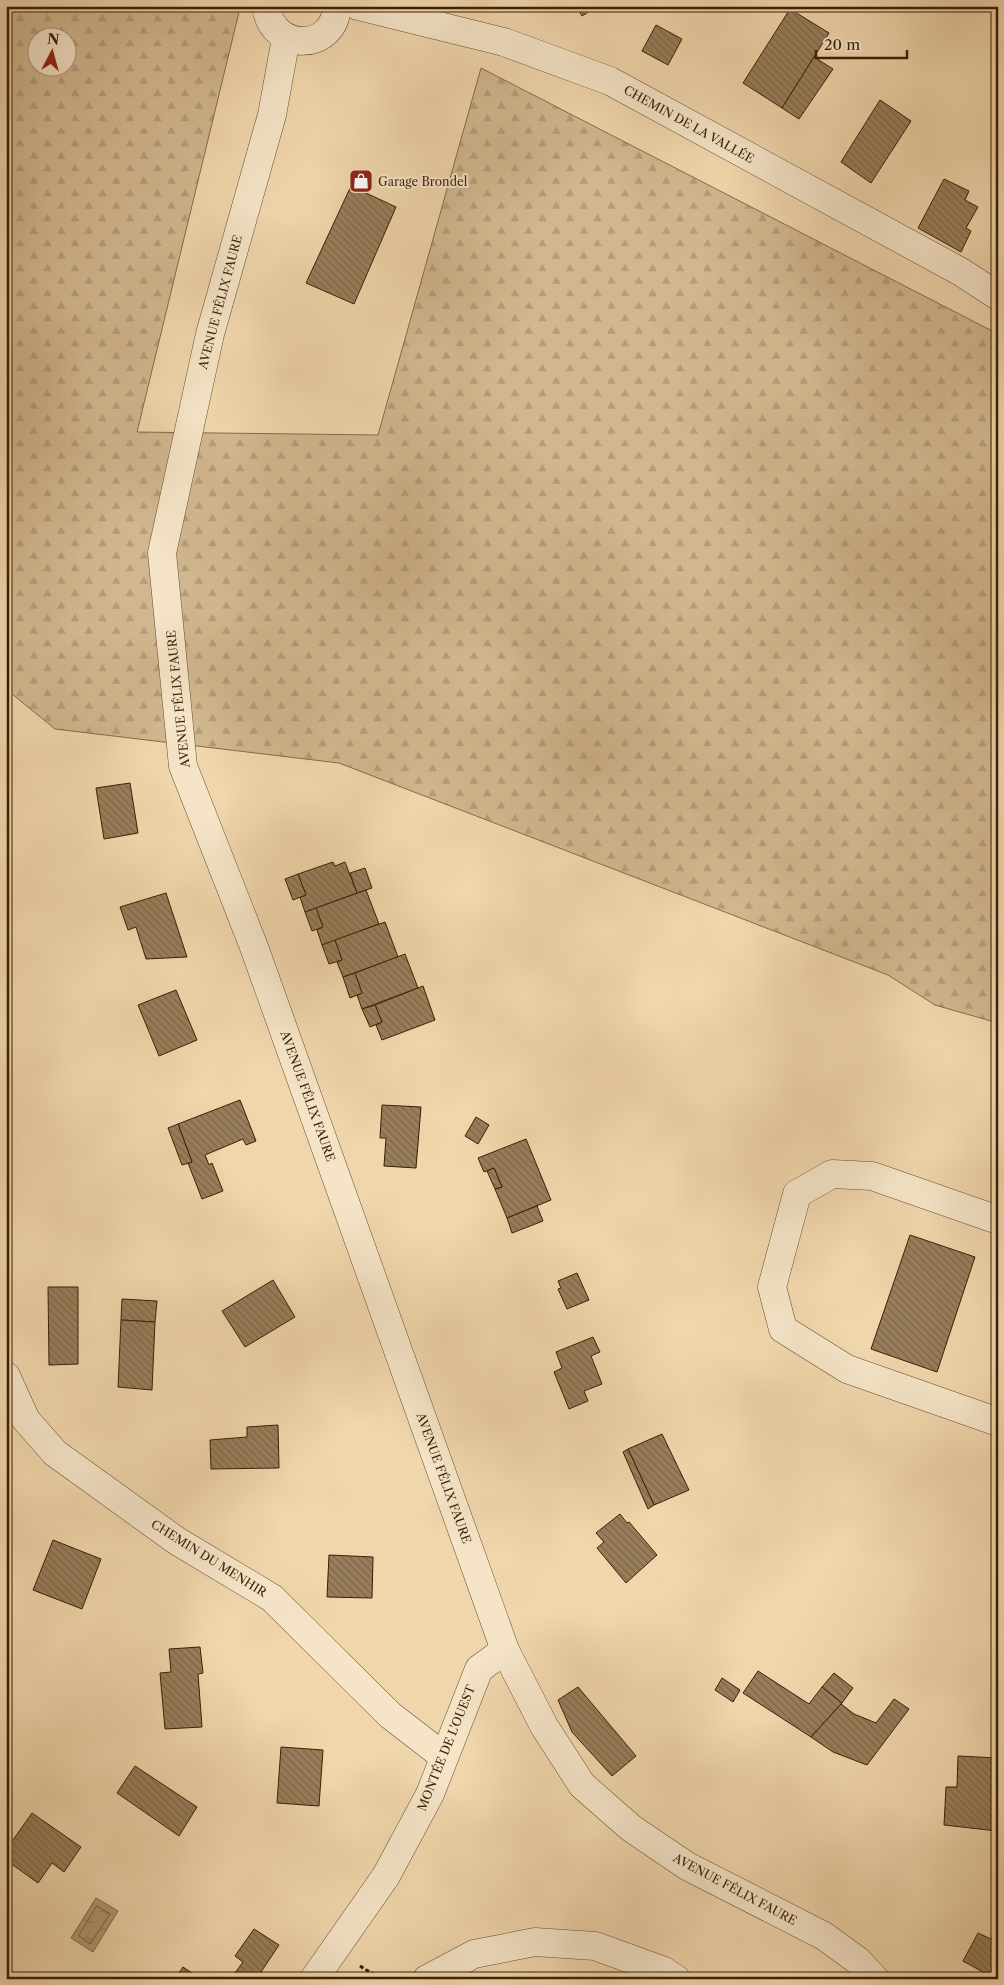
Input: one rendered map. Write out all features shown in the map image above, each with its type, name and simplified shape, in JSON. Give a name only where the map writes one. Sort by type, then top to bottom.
[{"type":"street","points":[[266,6],[270,22],[286,38],[309,41],[321,36],[334,22],[338,6]]},
{"type":"street","name":"CHEMIN DE LA VALLÉE","points":[[358,6],[504,42],[610,81],[961,272],[998,296]]},
{"type":"street","name":"AVENUE FÉLIX FAURE","points":[[286,38],[272,115],[210,334],[162,553],[183,766],[254,947],[506,1650],[544,1726],[582,1786],[631,1828],[687,1866],[824,1936],[857,1960],[875,1979]]},
{"type":"street","points":[[998,1220],[872,1176],[832,1174],[797,1194],[772,1287],[783,1329],[847,1369],[998,1422]]},
{"type":"street","name":"CHEMIN DU MENHIR","points":[[6,1376],[26,1420],[55,1453],[177,1541],[272,1598],[390,1715],[443,1756]]},
{"type":"street","name":"MONTÉE DE L'OUEST","points":[[314,1979],[386,1876],[430,1794],[443,1756],[479,1669],[506,1650]]},
{"type":"street","points":[[427,1979],[474,1954],[536,1942],[595,1946],[664,1971],[676,1979]]},
{"type":"path","points":[[354,1962],[381,1979],[398,1976],[401,1979]]},
{"type":"green space","points":[[6,6],[231,6],[240,8],[137,432],[378,435],[481,68],[998,334],[998,1023],[935,1005],[888,975],[339,763],[55,729],[6,689]]},
{"type":"green space","points":[[529,1973],[607,1979],[509,1979]]},
{"type":"water","points":[[96,1898],[118,1911],[93,1952],[71,1938]]},
{"type":"building","points":[[576,6],[598,6],[582,16]]},
{"type":"building","points":[[790,9],[829,33],[782,108],[743,83]]},
{"type":"building","points":[[656,25],[682,39],[668,65],[642,51]]},
{"type":"building","points":[[814,57],[833,69],[799,119],[782,108]]},
{"type":"building","points":[[880,100],[911,121],[871,183],[841,162]]},
{"type":"building","points":[[944,179],[969,191],[965,200],[978,207],[966,228],[971,231],[961,252],[918,228]]},
{"type":"building","points":[[351,186],[396,207],[354,304],[306,283]]},
{"type":"building","points":[[130,783],[138,833],[104,839],[96,788]]},
{"type":"building","points":[[333,862],[335,866],[345,862],[357,893],[305,912],[300,897],[306,895],[298,874]]},
{"type":"building","points":[[365,868],[372,888],[357,893],[350,873]]},
{"type":"building","points":[[298,874],[306,895],[293,900],[285,879]]},
{"type":"building","points":[[366,890],[379,924],[322,945],[317,930],[323,927],[316,908]]},
{"type":"building","points":[[166,893],[187,957],[146,959],[136,927],[128,930],[120,907]]},
{"type":"building","points":[[316,908],[323,927],[312,931],[305,912]]},
{"type":"building","points":[[385,922],[398,957],[343,977],[337,962],[342,960],[335,940]]},
{"type":"building","points":[[335,940],[342,960],[329,964],[322,945]]},
{"type":"building","points":[[405,954],[418,988],[362,1009],[357,995],[362,993],[355,973]]},
{"type":"building","points":[[355,973],[362,993],[350,998],[343,977]]},
{"type":"building","points":[[423,986],[435,1020],[382,1040],[376,1025],[382,1022],[375,1005]]},
{"type":"building","points":[[176,990],[197,1040],[159,1056],[138,1005]]},
{"type":"building","points":[[375,1005],[382,1022],[370,1027],[362,1009]]},
{"type":"building","points":[[240,1100],[256,1141],[246,1145],[243,1139],[205,1155],[209,1165],[212,1163],[223,1191],[202,1199],[188,1163],[192,1162],[178,1124]]},
{"type":"building","points":[[382,1105],[421,1107],[416,1168],[384,1166],[386,1138],[380,1138]]},
{"type":"building","points":[[476,1117],[489,1125],[478,1144],[465,1136]]},
{"type":"building","points":[[178,1124],[192,1162],[182,1165],[168,1128]]},
{"type":"building","points":[[526,1139],[551,1200],[507,1218],[495,1189],[502,1187],[494,1168],[484,1172],[478,1158]]},
{"type":"building","points":[[494,1168],[502,1187],[495,1189],[487,1171]]},
{"type":"building","points":[[537,1206],[543,1221],[512,1233],[507,1218]]},
{"type":"building","points":[[910,1235],[975,1257],[937,1372],[871,1349]]},
{"type":"building","points":[[577,1273],[589,1300],[567,1309],[558,1289],[561,1288],[558,1281]]},
{"type":"building","points":[[273,1280],[295,1317],[245,1347],[222,1311]]},
{"type":"building","points":[[48,1287],[78,1287],[78,1364],[49,1365]]},
{"type":"building","points":[[122,1299],[157,1301],[155,1322],[121,1320]]},
{"type":"building","points":[[121,1320],[155,1322],[152,1390],[118,1387]]},
{"type":"building","points":[[593,1337],[600,1352],[591,1356],[602,1384],[584,1391],[588,1401],[569,1409],[554,1372],[562,1368],[556,1352]]},
{"type":"building","points":[[278,1425],[279,1468],[211,1469],[210,1440],[247,1437],[247,1427]]},
{"type":"building","points":[[662,1434],[689,1490],[654,1505],[628,1449]]},
{"type":"building","points":[[628,1449],[654,1505],[648,1509],[623,1452]]},
{"type":"building","points":[[620,1514],[657,1555],[626,1583],[597,1548],[604,1542],[596,1533]]},
{"type":"building","points":[[53,1540],[101,1559],[82,1609],[33,1590]]},
{"type":"building","points":[[329,1555],[373,1557],[372,1598],[327,1597]]},
{"type":"building","points":[[200,1647],[203,1673],[198,1674],[202,1727],[165,1729],[160,1673],[171,1672],[169,1649]]},
{"type":"building","points":[[758,1671],[809,1704],[822,1687],[842,1703],[811,1737],[743,1693]]},
{"type":"building","points":[[834,1673],[853,1688],[842,1703],[822,1687]]},
{"type":"building","points":[[722,1678],[740,1690],[733,1702],[715,1690]]},
{"type":"building","points":[[578,1687],[636,1756],[612,1776],[572,1732],[558,1700]]},
{"type":"building","points":[[894,1699],[909,1709],[867,1765],[833,1752],[811,1737],[841,1704],[854,1714],[876,1723]]},
{"type":"building","points":[[281,1747],[323,1750],[319,1806],[277,1803]]},
{"type":"building","points":[[958,1756],[998,1758],[997,1831],[944,1825],[946,1787],[957,1787]]},
{"type":"building","points":[[135,1766],[197,1807],[179,1836],[117,1793]]},
{"type":"building","points":[[32,1813],[81,1847],[64,1872],[52,1863],[38,1883],[6,1860],[6,1850]]},
{"type":"building","points":[[997,1927],[998,1976],[994,1974],[992,1977],[963,1961],[978,1933],[991,1939]]},
{"type":"building","points":[[254,1929],[279,1945],[261,1972],[265,1975],[263,1979],[235,1979],[232,1977],[243,1962],[235,1956]]},
{"type":"building","points":[[183,1967],[201,1979],[175,1979]]},
{"type":"waterway","points":[[992,6],[998,10]]},
{"type":"place","name":"Garage Brondel","points":[[361,181]]}]
